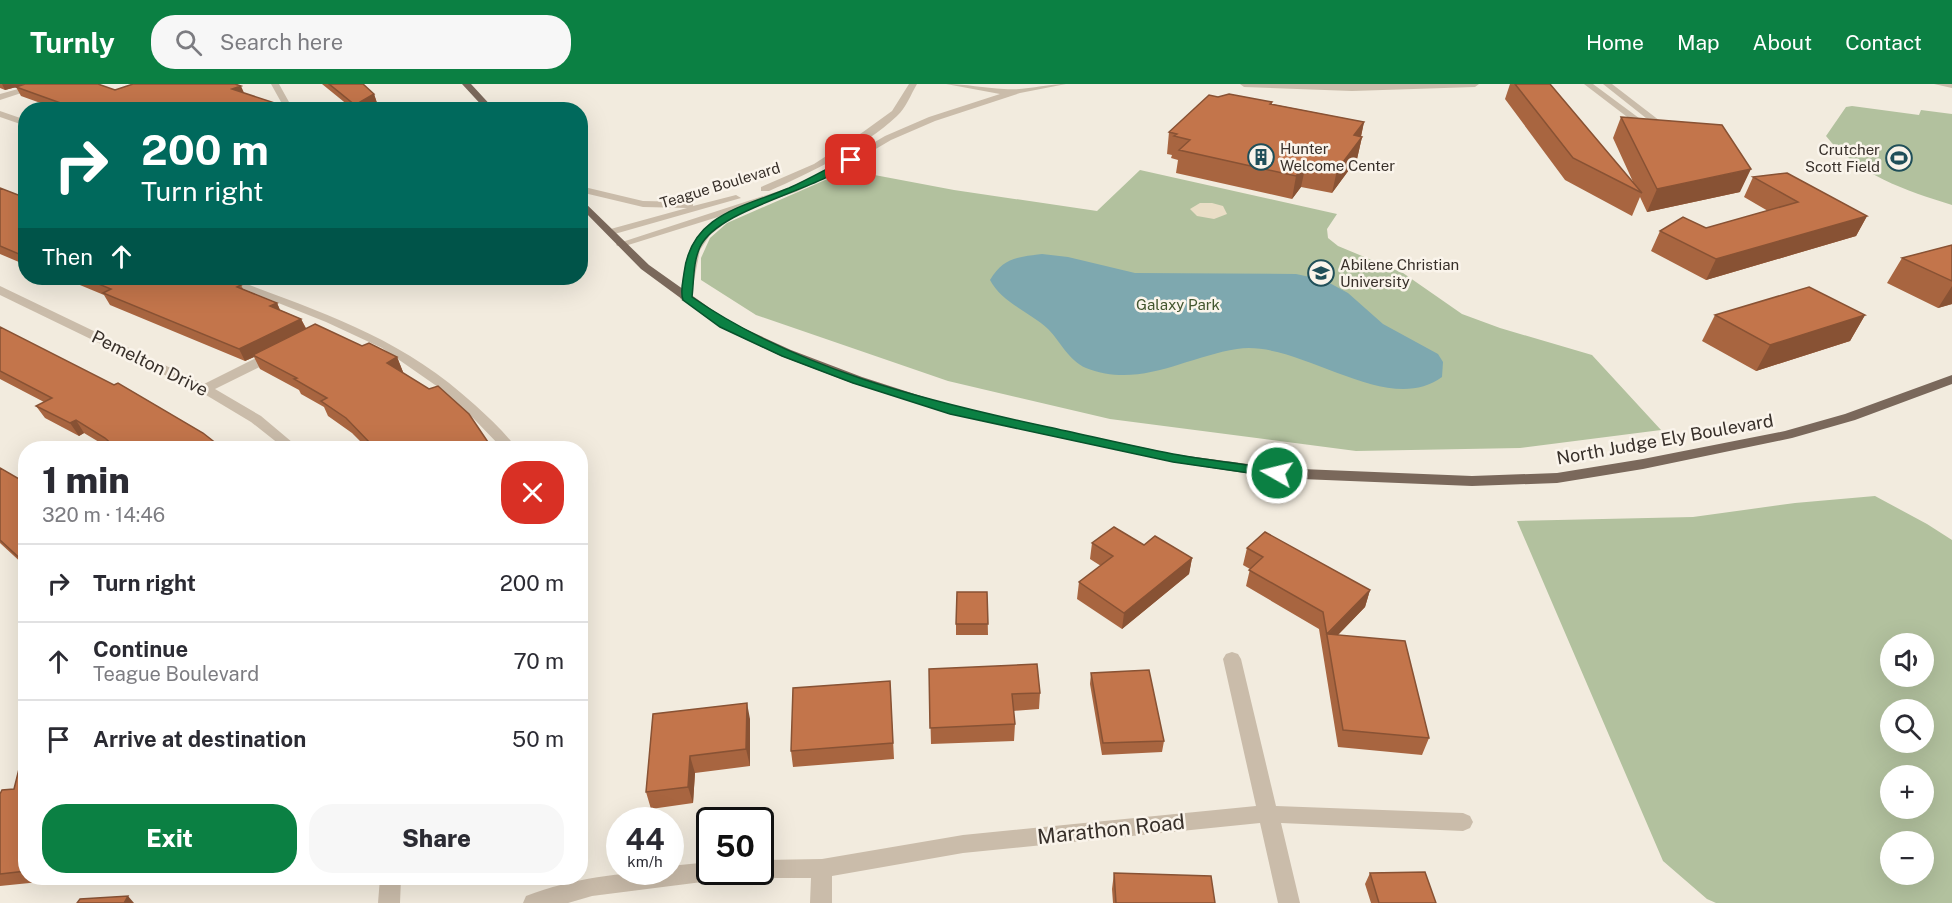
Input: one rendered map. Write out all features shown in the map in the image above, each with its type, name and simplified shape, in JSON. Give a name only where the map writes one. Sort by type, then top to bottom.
[{"type":"main road","points":[[466,84],[483,102]]},
{"type":"main road","name":"North Judge Ely Boulevard","points":[[588,209],[645,267],[686,298],[724,324],[786,353],[857,380],[955,411],[1173,458],[1277,473],[1472,481],[1557,478],[1643,464],[1787,435],[1850,417],[1952,378]]},
{"type":"street","points":[[0,97],[45,84]]},
{"type":"street","points":[[275,84],[285,102]]},
{"type":"street","name":"Teague Boulevard","points":[[611,232],[770,188],[818,166],[904,115],[913,84]]},
{"type":"street","name":"Teague Boulevard","points":[[950,84],[982,90],[1017,91]]},
{"type":"street","name":"Teague Boulevard","points":[[621,244],[792,190],[832,171],[888,138],[932,119],[1017,91],[1062,84]]},
{"type":"street","points":[[1244,84],[1303,86],[1475,84]]},
{"type":"street","points":[[1588,84],[1642,124]]},
{"type":"street","points":[[1607,84],[1659,124]]},
{"type":"street","points":[[1938,84],[1952,85]]},
{"type":"street","points":[[0,114],[18,120]]},
{"type":"street","points":[[904,115],[932,119]]},
{"type":"street","points":[[588,191],[643,204],[673,206],[716,204]]},
{"type":"street","points":[[686,298],[691,260],[696,244],[712,227],[751,204]]},
{"type":"street","points":[[238,285],[332,326],[366,335],[418,366],[461,400],[502,441]]},
{"type":"street","name":"Pemelton Drive","points":[[0,290],[204,388],[256,419],[283,441]]},
{"type":"street","points":[[204,388],[286,348]]},
{"type":"street","points":[[1232,659],[1289,903]]},
{"type":"street","name":"Marathon Road","points":[[774,869],[822,868],[963,844],[1267,814],[1463,822]]},
{"type":"street","points":[[821,903],[822,868]]},
{"type":"street","points":[[534,903],[592,886],[696,873]]},
{"type":"street","points":[[389,903],[390,885]]},
{"type":"green space","name":"Crutcher Scott Field","points":[[1846,107],[1919,115],[1921,110],[1952,114],[1952,205],[1883,180],[1852,161],[1838,149],[1826,136]]},
{"type":"green space","name":"Galaxy Park","points":[[848,170],[954,190],[1097,211],[1140,170],[1337,214],[1327,229],[1328,238],[1338,246],[1403,273],[1462,314],[1500,328],[1592,355],[1661,430],[1520,448],[1356,451],[1110,419],[948,381],[756,315],[701,280],[701,258],[710,238],[727,223]]},
{"type":"green space","points":[[1875,496],[1952,540],[1952,903],[1716,903],[1707,899],[1663,861],[1517,521],[1693,517],[1795,503]]},
{"type":"shaded area","points":[[1200,203],[1223,206],[1227,214],[1214,219],[1197,216],[1190,209]]},
{"type":"water","points":[[1042,254],[1068,257],[1135,273],[1296,274],[1324,280],[1348,293],[1383,324],[1438,354],[1443,362],[1442,377],[1420,387],[1395,389],[1369,384],[1288,355],[1262,349],[1237,349],[1144,373],[1106,374],[1086,368],[1069,356],[1048,329],[1009,301],[990,280],[1000,267],[1012,260]]},
{"type":"building","points":[[25,84],[98,84],[115,90],[133,84],[235,84],[241,86],[232,89],[272,102],[58,102],[16,87]]},
{"type":"building","points":[[329,84],[363,84],[374,94],[360,102],[351,102]]},
{"type":"building","points":[[1515,84],[1550,84],[1642,193],[1573,158]]},
{"type":"building","points":[[1229,94],[1364,122],[1354,135],[1362,137],[1337,170],[1306,164],[1296,176],[1179,150],[1190,140],[1174,136],[1177,134],[1169,132],[1209,95],[1218,97]]},
{"type":"building","points":[[1621,117],[1722,125],[1751,169],[1657,189]]},
{"type":"building","points":[[1787,173],[1867,216],[1716,259],[1660,231],[1683,217],[1706,228],[1798,202],[1753,177]]},
{"type":"building","points":[[0,188],[18,195],[18,254],[0,246]]},
{"type":"building","points":[[1952,245],[1952,281],[1902,258]]},
{"type":"building","points":[[101,285],[241,285],[237,287],[277,303],[270,306],[301,319],[239,349],[103,293],[111,289]]},
{"type":"building","points":[[1809,287],[1865,315],[1770,345],[1715,315]]},
{"type":"building","points":[[315,324],[362,346],[369,343],[397,357],[387,363],[429,389],[438,386],[469,414],[487,441],[368,441],[346,418],[321,401],[327,398],[294,379],[297,378],[253,355]]},
{"type":"building","points":[[0,327],[114,385],[118,383],[213,441],[108,441],[76,420],[70,423],[36,406],[52,398],[0,371]]},
{"type":"building","points":[[0,468],[18,478],[18,557],[0,540]]},
{"type":"building","points":[[1114,527],[1144,545],[1155,536],[1192,558],[1124,613],[1079,582],[1113,556],[1092,543]]},
{"type":"building","points":[[1265,532],[1370,590],[1327,634],[1405,641],[1429,738],[1343,730],[1323,612],[1249,570],[1263,557],[1247,548]]},
{"type":"building","points":[[957,592],[987,592],[988,624],[956,624]]},
{"type":"building","points":[[1037,664],[1040,693],[1012,694],[1015,724],[930,728],[929,669]]},
{"type":"building","points":[[1149,670],[1164,741],[1103,743],[1091,673]]},
{"type":"building","points":[[890,681],[893,743],[791,751],[793,688]]},
{"type":"building","points":[[747,703],[746,749],[690,756],[688,787],[646,792],[653,714]]},
{"type":"building","points":[[18,773],[18,872],[0,874],[0,794],[2,790],[14,789]]},
{"type":"building","points":[[1425,872],[1436,903],[1379,903],[1370,873]]},
{"type":"building","points":[[1114,873],[1211,876],[1215,903],[1116,903]]},
{"type":"building","points":[[128,896],[124,903],[77,903],[80,899]]},
{"type":"place","name":"Hunter Welcome Center","points":[[1261,157]]},
{"type":"place","name":"Crutcher Scott Field","points":[[1899,158]]},
{"type":"place","name":"Abilene Christian University","points":[[1321,273]]},
{"type":"route","points":[[851,160],[792,190],[751,204],[712,227],[696,244],[691,260],[686,298],[724,324],[786,353],[857,380],[955,411],[1173,458],[1277,473]]}]
